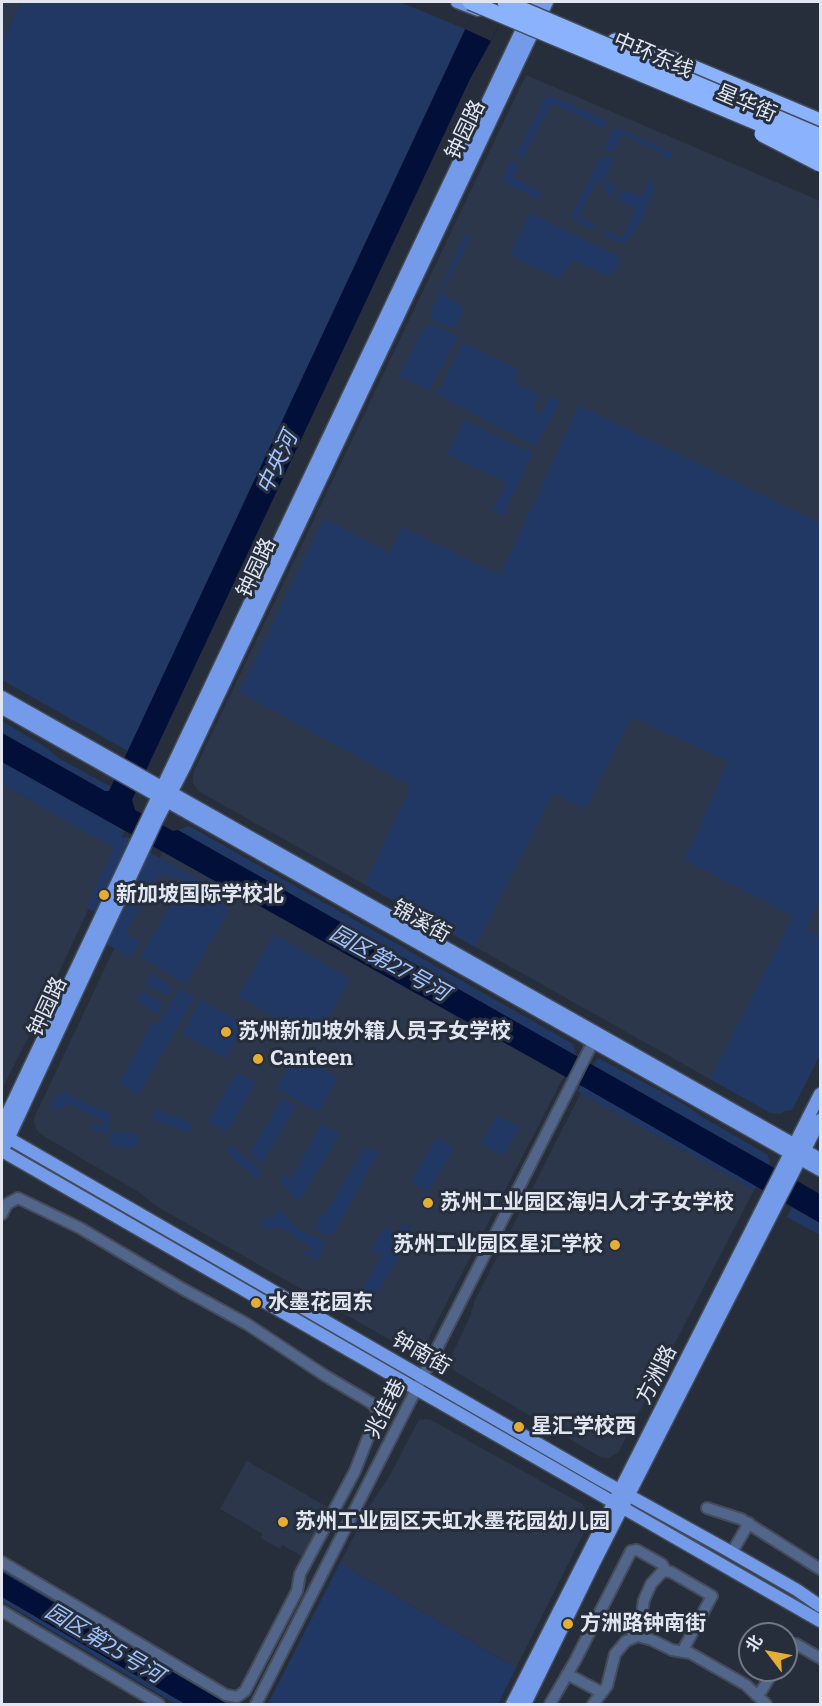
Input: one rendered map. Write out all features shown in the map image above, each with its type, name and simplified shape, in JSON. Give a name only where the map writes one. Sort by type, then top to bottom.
[{"type":"highway","name":"中环东线","points":[[505,2],[820,136]]},
{"type":"highway","name":"中环东线","points":[[472,5],[820,149]]},
{"type":"highway","points":[[615,41],[675,60],[820,121]]},
{"type":"highway","points":[[713,104],[771,139],[820,164]]},
{"type":"main road","name":"星华街","points":[[457,2],[472,5],[501,20],[820,158]]},
{"type":"main road","name":"星华街","points":[[519,2],[539,5],[615,41],[820,130]]},
{"type":"main road","name":"钟园路","points":[[2,1151],[5,1136],[153,818],[539,5]]},
{"type":"main road","name":"锦溪街","points":[[2,697],[118,769]]},
{"type":"main road","name":"锦溪街","points":[[2,708],[142,782],[595,1037],[798,1152],[820,1170]]},
{"type":"main road","name":"钟园路","points":[[2,1125],[100,921],[141,844]]},
{"type":"main road","name":"方洲路","points":[[525,1704],[619,1506],[798,1152],[820,1094]]},
{"type":"main road","name":"方洲路","points":[[798,1152],[820,1120]]},
{"type":"main road","name":"钟南街","points":[[5,1136],[424,1378],[732,1552],[820,1606]]},
{"type":"main road","name":"钟南街","points":[[2,1151],[820,1621]]},
{"type":"main road","name":"锦溪街","points":[[798,1152],[820,1159]]},
{"type":"main road","name":"方洲路","points":[[512,1704],[619,1506]]},
{"type":"street","name":"兆佳巷","points":[[256,1704],[424,1378],[595,1037]]},
{"type":"street","points":[[2,1214],[6,1204],[18,1198],[80,1228],[247,1324],[376,1407],[377,1417],[355,1471],[302,1570],[297,1591],[242,1694],[233,1697],[226,1695],[2,1562]]},
{"type":"street","points":[[707,1508],[749,1523],[820,1569]]},
{"type":"street","points":[[732,1552],[749,1523]]},
{"type":"street","points":[[550,1704],[633,1550],[662,1564],[666,1571],[712,1596],[682,1650]]},
{"type":"street","points":[[302,1570],[320,1580]]},
{"type":"street","points":[[635,1637],[648,1589],[654,1579],[666,1571]]},
{"type":"street","points":[[2,1611],[159,1704]]},
{"type":"street","points":[[600,1613],[630,1629],[635,1637]]},
{"type":"street","points":[[593,1704],[609,1680],[615,1654],[626,1641],[635,1637],[652,1640],[672,1650],[682,1650],[741,1682],[766,1704]]},
{"type":"street","points":[[798,1645],[820,1658]]},
{"type":"street","points":[[567,1674],[601,1694]]},
{"type":"street","points":[[756,1695],[767,1682]]},
{"type":"shaded area","points":[[2,2],[21,2],[2,43]]},
{"type":"shaded area","points":[[21,2],[400,2],[465,29],[128,751],[2,680],[2,43]]},
{"type":"shaded area","points":[[526,75],[820,201],[820,1049],[789,1109],[780,1114],[771,1113],[710,1079],[200,792],[193,784],[194,771]]},
{"type":"shaded area","points":[[552,96],[607,121],[604,128],[557,105],[550,106],[523,158],[516,155],[544,99]]},
{"type":"shaded area","points":[[619,128],[674,154],[664,161],[663,154],[622,134],[613,152],[606,151],[605,146],[613,130]]},
{"type":"shaded area","points":[[601,157],[611,158],[613,162],[604,179],[616,187],[612,197],[604,191],[606,186],[596,181],[579,216],[597,226],[593,230],[573,220],[571,216]]},
{"type":"shaded area","points":[[509,161],[519,163],[513,177],[542,193],[541,197],[535,197],[505,183],[504,177]]},
{"type":"shaded area","points":[[652,180],[654,191],[637,228],[626,243],[603,235],[606,230],[622,238],[636,209],[617,199],[622,189],[641,197],[648,182]]},
{"type":"shaded area","points":[[530,213],[617,255],[618,266],[612,274],[606,275],[575,261],[566,267],[560,279],[510,255]]},
{"type":"shaded area","points":[[465,233],[471,237],[441,294],[465,307],[454,329],[432,319],[431,312]]},
{"type":"shaded area","points":[[432,324],[458,336],[429,390],[399,376],[423,329]]},
{"type":"shaded area","points":[[463,342],[519,370],[514,382],[539,395],[533,409],[541,413],[549,398],[559,399],[559,404],[538,443],[533,445],[437,394]]},
{"type":"shaded area","points":[[579,405],[820,523],[820,899],[806,929],[820,937],[820,1055],[792,1110],[771,1113],[710,1079],[793,916],[685,860],[728,761],[632,717],[585,809],[553,793],[475,947],[365,884],[411,786],[239,692],[324,518],[390,553],[402,527],[500,575]]},
{"type":"shaded area","points":[[464,420],[533,453],[503,516],[492,511],[506,482],[447,454]]},
{"type":"shaded area","points":[[2,721],[45,747],[60,759],[111,787],[109,791],[105,791],[2,733]]},
{"type":"shaded area","points":[[2,762],[125,831],[121,838],[128,837],[132,841],[96,912],[86,908],[114,848],[2,784]]},
{"type":"shaded area","points":[[2,784],[116,849],[38,1018],[2,1089]]},
{"type":"shaded area","points":[[189,826],[573,1044],[576,1056],[178,830]]},
{"type":"shaded area","points":[[143,849],[237,900],[232,907],[182,879],[159,874],[125,933],[140,942],[131,958],[101,941]]},
{"type":"shaded area","name":"苏州新加坡外籍人员子女学校","points":[[163,852],[564,1076],[422,1347],[416,1350],[406,1349],[158,1207],[137,1191],[42,1135],[36,1129],[35,1116],[122,932]]},
{"type":"shaded area","points":[[184,882],[230,909],[186,984],[140,957]]},
{"type":"shaded area","points":[[274,934],[350,979],[314,1041],[238,996]]},
{"type":"shaded area","points":[[151,974],[173,987],[167,996],[146,984]]},
{"type":"shaded area","points":[[180,988],[195,997],[138,1095],[119,1083],[153,1022],[157,1025]]},
{"type":"shaded area","points":[[142,991],[163,1003],[157,1013],[136,1001]]},
{"type":"shaded area","points":[[201,1000],[245,1024],[226,1058],[182,1034]]},
{"type":"shaded area","points":[[296,1054],[338,1078],[319,1112],[276,1088]]},
{"type":"shaded area","points":[[598,1058],[684,1104],[768,1155],[769,1165],[593,1065]]},
{"type":"shaded area","points":[[237,1072],[256,1083],[227,1132],[208,1121]]},
{"type":"shaded area","points":[[581,1085],[756,1186],[754,1190],[577,1091]]},
{"type":"shaded area","points":[[64,1092],[107,1111],[113,1117],[110,1117],[109,1133],[98,1132],[88,1126],[102,1125],[103,1120],[69,1104],[54,1111],[51,1106],[57,1095]]},
{"type":"shaded area","name":"苏州工业园区星汇学校","points":[[581,1093],[754,1190],[618,1453],[608,1458],[602,1458],[456,1372],[450,1365],[450,1359],[469,1319],[475,1300]]},
{"type":"shaded area","points":[[282,1098],[296,1106],[262,1163],[250,1153]]},
{"type":"shaded area","points":[[155,1109],[193,1123],[189,1133],[152,1119]]},
{"type":"shaded area","points":[[498,1115],[520,1127],[502,1156],[481,1143]]},
{"type":"shaded area","points":[[321,1124],[340,1134],[299,1202],[280,1181],[283,1175],[291,1179]]},
{"type":"shaded area","points":[[117,1131],[139,1134],[136,1148],[117,1147],[109,1143],[110,1135]]},
{"type":"shaded area","points":[[437,1138],[454,1148],[428,1192],[411,1181]]},
{"type":"shaded area","points":[[232,1145],[262,1172],[257,1179],[226,1152]]},
{"type":"shaded area","points":[[363,1149],[379,1151],[334,1233],[326,1235],[314,1229],[323,1213],[325,1214]]},
{"type":"shaded area","points":[[792,1207],[820,1223],[820,1235],[787,1217]]},
{"type":"shaded area","points":[[278,1208],[300,1231],[322,1239],[325,1245],[318,1259],[301,1253],[314,1250],[285,1230],[260,1228],[267,1217],[269,1219],[277,1213],[274,1209]]},
{"type":"shaded area","points":[[402,1223],[414,1230],[368,1308],[355,1301],[382,1256],[372,1249],[385,1227],[396,1233]]},
{"type":"shaded area","points":[[419,1420],[431,1420],[582,1504],[588,1514],[587,1526],[516,1668],[340,1563],[416,1425]]},
{"type":"shaded area","name":"苏州工业园区天虹水墨花园幼儿园","points":[[247,1461],[331,1509],[305,1558],[282,1545],[280,1549],[261,1538],[263,1534],[220,1509]]},
{"type":"shaded area","points":[[340,1563],[516,1668],[498,1704],[268,1704]]},
{"type":"shaded area","points":[[2,1565],[237,1704],[227,1704],[2,1572]]},
{"type":"shaded area","points":[[2,1597],[185,1704],[176,1704],[2,1601]]},
{"type":"water","points":[[478,2],[510,2],[470,79],[132,800],[135,810],[173,831],[178,830],[820,1194],[820,1223],[573,1081],[2,762],[2,733],[105,791],[109,791]]},
{"type":"water","name":"园区第25号河","points":[[2,1572],[227,1704],[185,1704],[2,1597]]},
{"type":"pier","points":[[478,2],[510,2],[491,41],[465,29]]},
{"type":"place","name":"新加坡国际学校北","points":[[104,895]]},
{"type":"place","name":"苏州新加坡外籍人员子女学校","points":[[226,1032]]},
{"type":"place","name":"Canteen","points":[[258,1059]]},
{"type":"place","name":"苏州工业园区海归人才子女学校","points":[[428,1203]]},
{"type":"place","name":"苏州工业园区星汇学校","points":[[615,1245]]},
{"type":"place","name":"水墨花园东","points":[[256,1303]]},
{"type":"place","name":"星汇学校西","points":[[519,1427]]},
{"type":"place","name":"苏州工业园区天虹水墨花园幼儿园","points":[[283,1522]]},
{"type":"place","name":"方洲路钟南街","points":[[568,1624]]},
{"type":"water label","name":"中央河","points":[[278,463]]},
{"type":"water label","name":"园区第27号河","points":[[389,964]]}]
